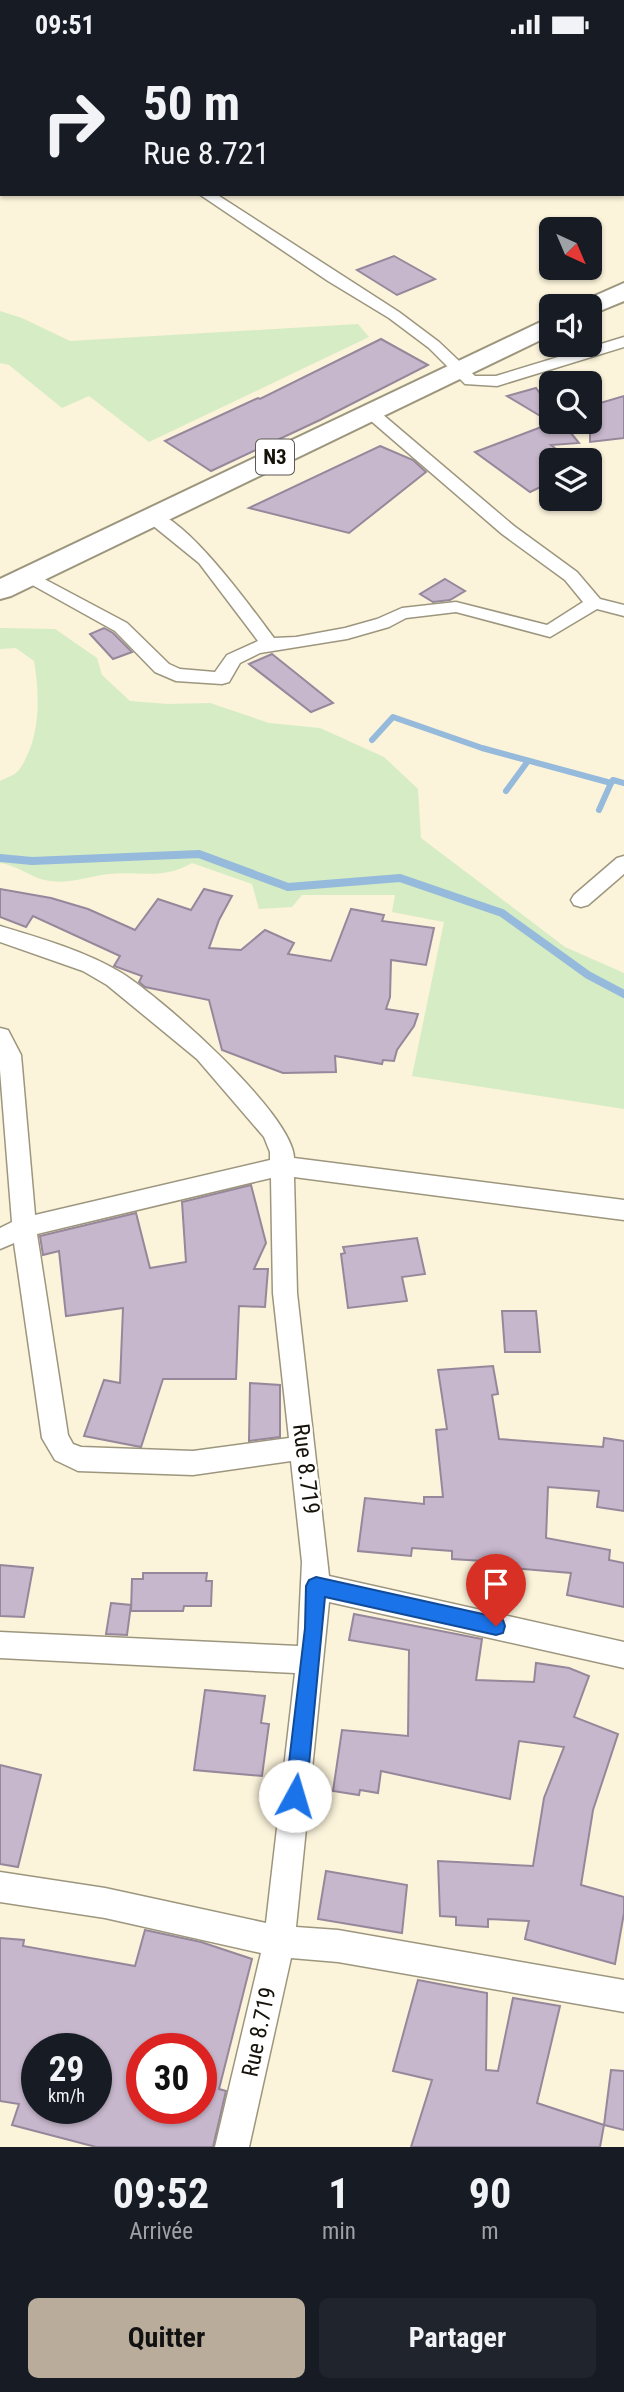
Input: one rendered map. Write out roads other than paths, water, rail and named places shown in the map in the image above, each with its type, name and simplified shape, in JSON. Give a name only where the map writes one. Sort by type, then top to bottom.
[{"type":"highway","points":[[602,301],[624,291]]},
{"type":"highway","name":"N3","points":[[0,590],[539,331]]},
{"type":"street","points":[[209,196],[394,315],[434,345],[471,381],[497,381],[624,342]]},
{"type":"street","points":[[369,411],[508,530],[571,576],[594,603],[624,611]]},
{"type":"street","points":[[152,516],[205,559],[269,643]]},
{"type":"street","points":[[27,577],[121,627],[162,668],[176,675],[222,678],[224,667],[240,653],[269,643],[296,643],[347,633],[383,623],[402,613],[456,607],[550,631],[594,603]]},
{"type":"street","points":[[581,900],[624,863]]},
{"type":"street","name":"Rue 8.719","points":[[0,934],[91,966],[115,979],[205,1053],[273,1132],[282,1152],[285,1293],[316,1562],[316,1586],[279,1941],[233,2147]]},
{"type":"street","points":[[0,1036],[10,1055],[24,1227],[36,1317],[52,1404],[55,1438],[64,1453],[78,1459],[169,1463],[302,1448]]},
{"type":"street","points":[[0,1239],[24,1227],[284,1165],[624,1210]]},
{"type":"street","points":[[316,1586],[624,1655]]},
{"type":"street","points":[[0,1645],[310,1660]]},
{"type":"street","points":[[0,1887],[105,1903],[279,1941],[338,1946],[624,1996]]},
{"type":"waterway","points":[[372,740],[393,717],[482,748],[611,783]]},
{"type":"waterway","points":[[506,791],[528,761]]},
{"type":"waterway","points":[[611,783],[613,780],[624,783]]},
{"type":"waterway","points":[[599,810],[611,783]]},
{"type":"waterway","points":[[0,858],[32,861],[199,854],[288,887],[400,878],[502,913],[588,975],[624,994]]}]
